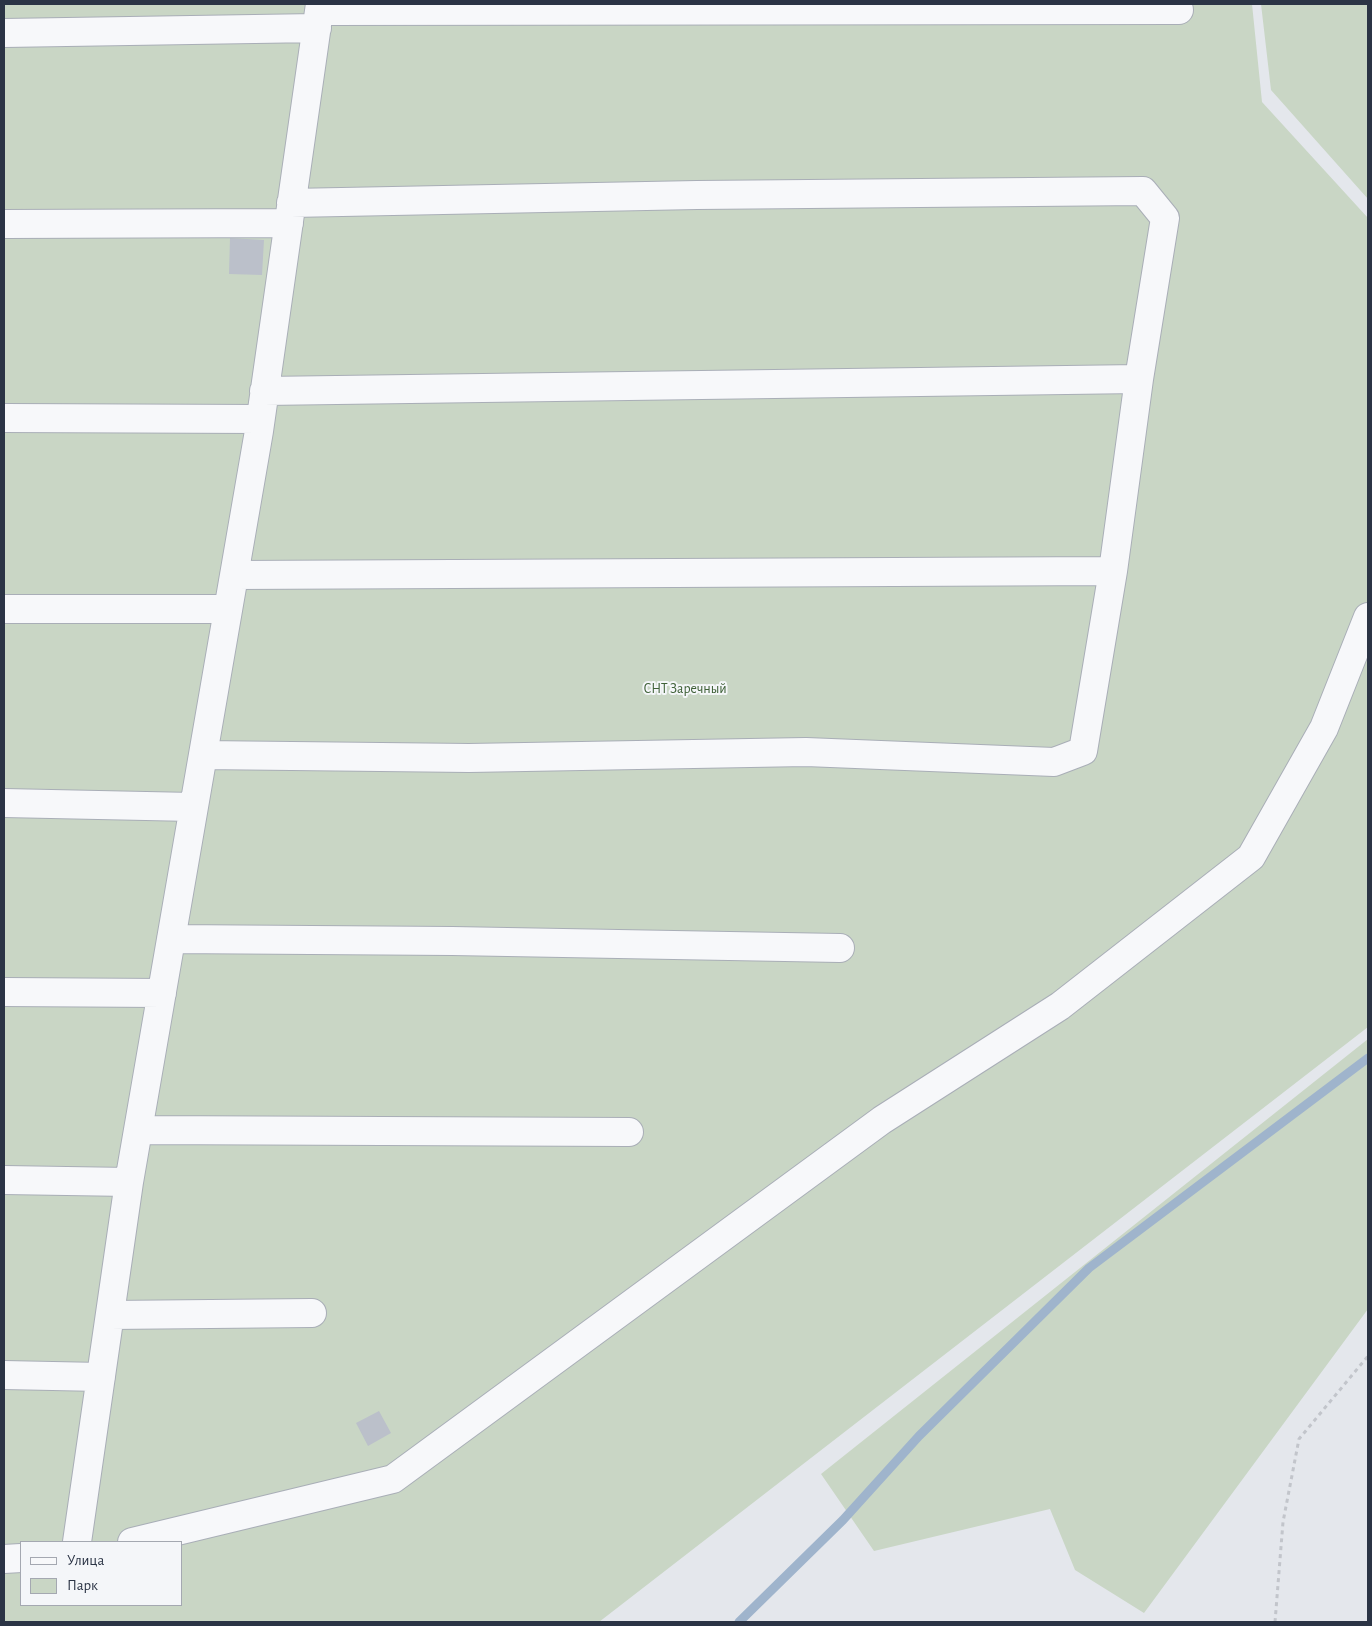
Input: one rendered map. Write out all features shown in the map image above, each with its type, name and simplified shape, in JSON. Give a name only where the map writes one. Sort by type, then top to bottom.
[{"type":"street","points":[[4,33],[319,14],[1178,10]]},
{"type":"street","points":[[77,1541],[129,1182],[260,419],[319,14]]},
{"type":"street","points":[[4,224],[697,195],[1143,191],[1165,218],[1139,379],[1113,571],[1083,751],[1054,762],[806,752],[469,758],[203,755]]},
{"type":"street","points":[[264,391],[1139,379]]},
{"type":"street","points":[[4,418],[260,419]]},
{"type":"street","points":[[234,575],[1113,571]]},
{"type":"street","points":[[4,610],[228,608]]},
{"type":"street","points":[[136,1541],[392,1479],[882,1120],[1060,1006],[1251,857],[1324,728],[1368,616]]},
{"type":"street","points":[[4,803],[193,807]]},
{"type":"street","points":[[171,939],[452,940],[840,948]]},
{"type":"street","points":[[4,992],[162,993]]},
{"type":"street","points":[[138,1130],[629,1132]]},
{"type":"street","points":[[4,1180],[129,1182]]},
{"type":"street","points":[[110,1315],[312,1313]]},
{"type":"street","points":[[4,1375],[101,1376]]},
{"type":"street","points":[[4,1559],[20,1558]]},
{"type":"path","points":[[1275,1622],[1283,1522],[1299,1439],[1368,1356]]},
{"type":"green space","name":"СНТ Заречный","points":[[4,4],[1252,4],[1262,102],[1368,218],[1368,1027],[599,1622],[4,1622]]},
{"type":"green space","points":[[1261,4],[1368,4],[1368,199],[1271,90]]},
{"type":"green space","points":[[1368,1039],[1368,1309],[1144,1613],[1075,1570],[1050,1509],[874,1551],[821,1474]]},
{"type":"building","points":[[230,238],[264,240],[262,275],[229,274]]},
{"type":"building","points":[[379,1411],[391,1433],[368,1446],[356,1423]]},
{"type":"waterway","points":[[739,1622],[843,1520],[919,1436],[1089,1268],[1368,1058]]}]
